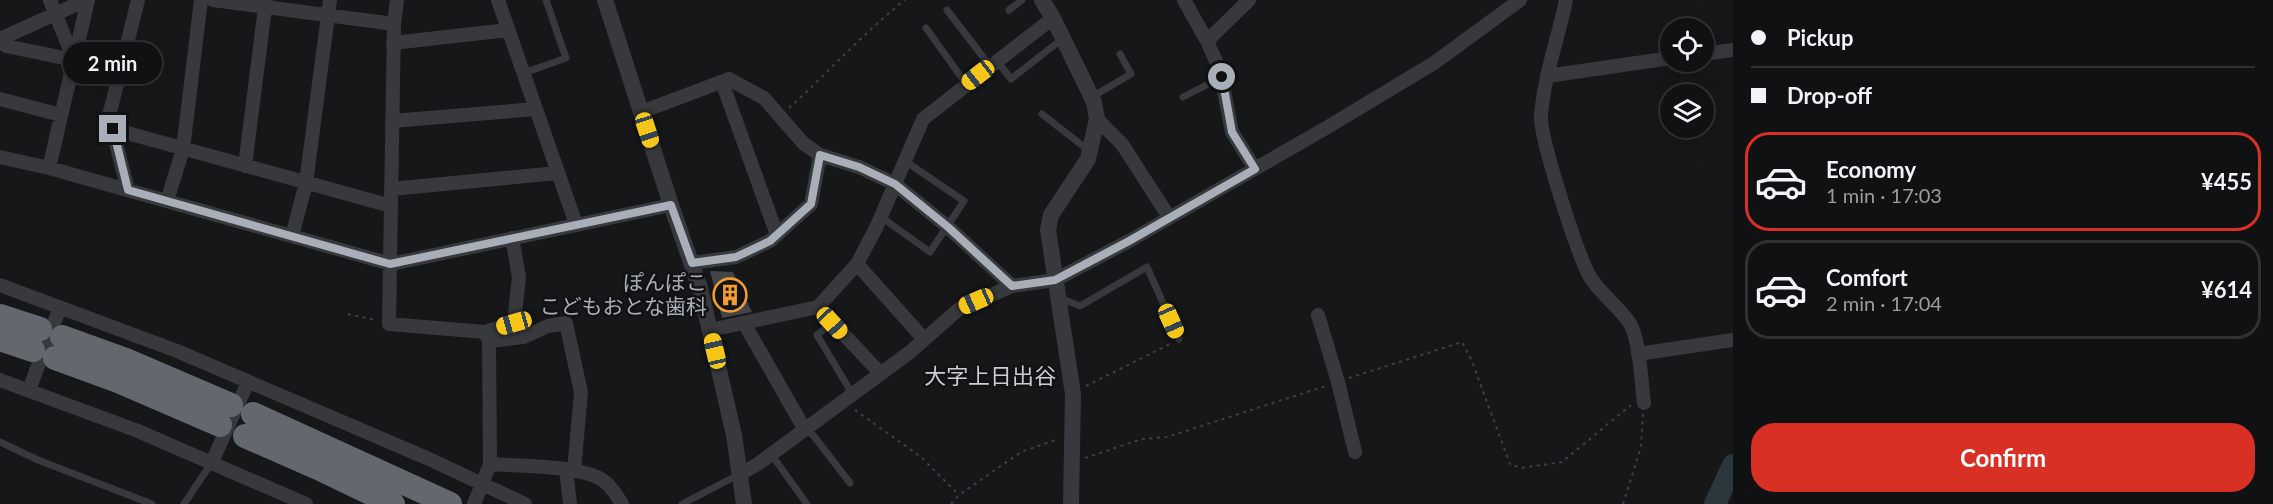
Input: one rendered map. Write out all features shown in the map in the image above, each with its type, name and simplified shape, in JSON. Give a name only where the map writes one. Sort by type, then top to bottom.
[{"type":"highway","points":[[0,316],[118,381],[225,415]]},
{"type":"highway","points":[[0,339],[47,343]]},
{"type":"highway","points":[[393,504],[249,425],[450,504]]},
{"type":"street","points":[[50,0],[74,60]]},
{"type":"street","points":[[128,190],[109,116],[138,0]]},
{"type":"street","points":[[167,201],[183,149],[201,0]]},
{"type":"street","points":[[213,0],[265,4],[394,24]]},
{"type":"street","points":[[292,236],[306,183],[330,0]]},
{"type":"street","points":[[397,0],[393,43],[389,324],[487,336],[524,337],[548,326],[567,323],[581,392],[570,470],[570,504]]},
{"type":"street","points":[[605,0],[692,263],[734,435],[744,504]]},
{"type":"street","points":[[1042,0],[1092,97],[1097,119],[1088,159],[1051,215],[1047,230],[1072,389],[1071,504]]},
{"type":"street","points":[[1184,0],[1207,41],[1222,77],[1232,132],[1255,169]]},
{"type":"street","points":[[1207,41],[1249,0]]},
{"type":"street","points":[[740,474],[848,399],[910,352],[959,309],[1012,286],[1056,289],[1169,217],[1434,63],[1520,0]]},
{"type":"street","points":[[1566,0],[1555,50],[1546,76],[1541,119],[1548,153],[1580,254],[1591,278],[1630,324],[1638,354],[1643,399]]},
{"type":"street","points":[[74,60],[6,46],[0,39],[80,1]]},
{"type":"street","points":[[49,168],[74,60],[80,1]]},
{"type":"street","points":[[503,2],[508,30],[576,224]]},
{"type":"street","points":[[245,165],[265,4]]},
{"type":"street","points":[[710,330],[818,307],[857,264],[881,217],[923,118],[1053,18]]},
{"type":"street","points":[[393,43],[508,30]]},
{"type":"street","points":[[1714,53],[1733,50]]},
{"type":"street","points":[[1546,76],[1660,60]]},
{"type":"street","points":[[641,112],[729,79],[764,98],[803,143],[820,155],[859,167],[895,184],[948,227],[1012,286]]},
{"type":"street","points":[[722,82],[777,235]]},
{"type":"street","points":[[0,99],[61,116]]},
{"type":"street","points":[[392,121],[536,109]]},
{"type":"street","points":[[1097,119],[1122,144],[1169,217]]},
{"type":"street","points":[[113,129],[391,206]]},
{"type":"street","points":[[692,263],[736,257],[770,241],[811,204],[820,155]]},
{"type":"street","points":[[0,157],[49,168],[390,264],[671,205]]},
{"type":"street","points":[[391,189],[558,173]]},
{"type":"street","points":[[487,336],[514,323],[519,277],[512,238]]},
{"type":"street","points":[[857,264],[923,339]]},
{"type":"street","points":[[0,285],[177,351],[429,459],[525,504]]},
{"type":"street","points":[[29,390],[60,307]]},
{"type":"street","points":[[818,307],[880,373]]},
{"type":"street","points":[[1318,315],[1338,382],[1355,452]]},
{"type":"street","points":[[744,323],[805,430]]},
{"type":"street","points":[[474,504],[490,464],[487,336]]},
{"type":"street","points":[[1638,354],[1733,340]]},
{"type":"street","points":[[0,380],[138,430],[306,504]]},
{"type":"street","points":[[212,462],[248,382]]},
{"type":"street","points":[[490,464],[570,470],[591,475],[605,481],[622,504]]},
{"type":"lane","points":[[523,73],[566,58],[546,0]]},
{"type":"lane","points":[[1009,10],[1022,0]]},
{"type":"lane","points":[[947,10],[1011,79],[1063,38]]},
{"type":"lane","points":[[926,28],[967,85]]},
{"type":"lane","points":[[1092,97],[1131,74],[1120,54]]},
{"type":"lane","points":[[1183,97],[1222,77]]},
{"type":"lane","points":[[1042,114],[1090,152]]},
{"type":"lane","points":[[881,217],[930,252],[964,201],[905,161]]},
{"type":"lane","points":[[1056,289],[1080,306],[1147,267],[1179,339]]},
{"type":"lane","points":[[832,323],[817,335],[848,399]]},
{"type":"lane","points":[[805,430],[813,435],[850,483]]},
{"type":"lane","points":[[0,442],[38,460],[152,504]]},
{"type":"lane","points":[[771,454],[807,504]]},
{"type":"lane","points":[[184,504],[212,462]]},
{"type":"lane","points":[[682,504],[740,474]]},
{"type":"path","points":[[780,116],[827,74],[884,16],[904,0]]},
{"type":"path","points":[[348,314],[389,324]]},
{"type":"path","points":[[1072,389],[1085,386],[1179,339]]},
{"type":"path","points":[[1071,462],[1142,439],[1167,437],[1462,342],[1471,359],[1510,464],[1521,468],[1562,462],[1643,399]]},
{"type":"path","points":[[848,399],[921,457],[959,495]]},
{"type":"path","points":[[1623,504],[1641,447],[1643,399]]},
{"type":"path","points":[[951,504],[959,495],[1021,452],[1072,434]]},
{"type":"building","name":"ぽんぽこ こどもおとな歯科","points":[[710,271],[733,272],[752,312],[722,318]]},
{"type":"waterway","points":[[1715,504],[1733,465]]},
{"type":"place","name":"ぽんぽこ こどもおとな歯科","points":[[730,295]]},
{"type":"district","name":"大字上日出谷","points":[[990,376]]},
{"type":"route","points":[[113,129],[128,190],[390,264],[671,205],[692,263],[736,257],[770,241],[811,204],[820,155],[859,167],[895,184],[948,227],[1012,286],[1055,280],[1129,241],[1255,169],[1232,132],[1222,77]]}]
